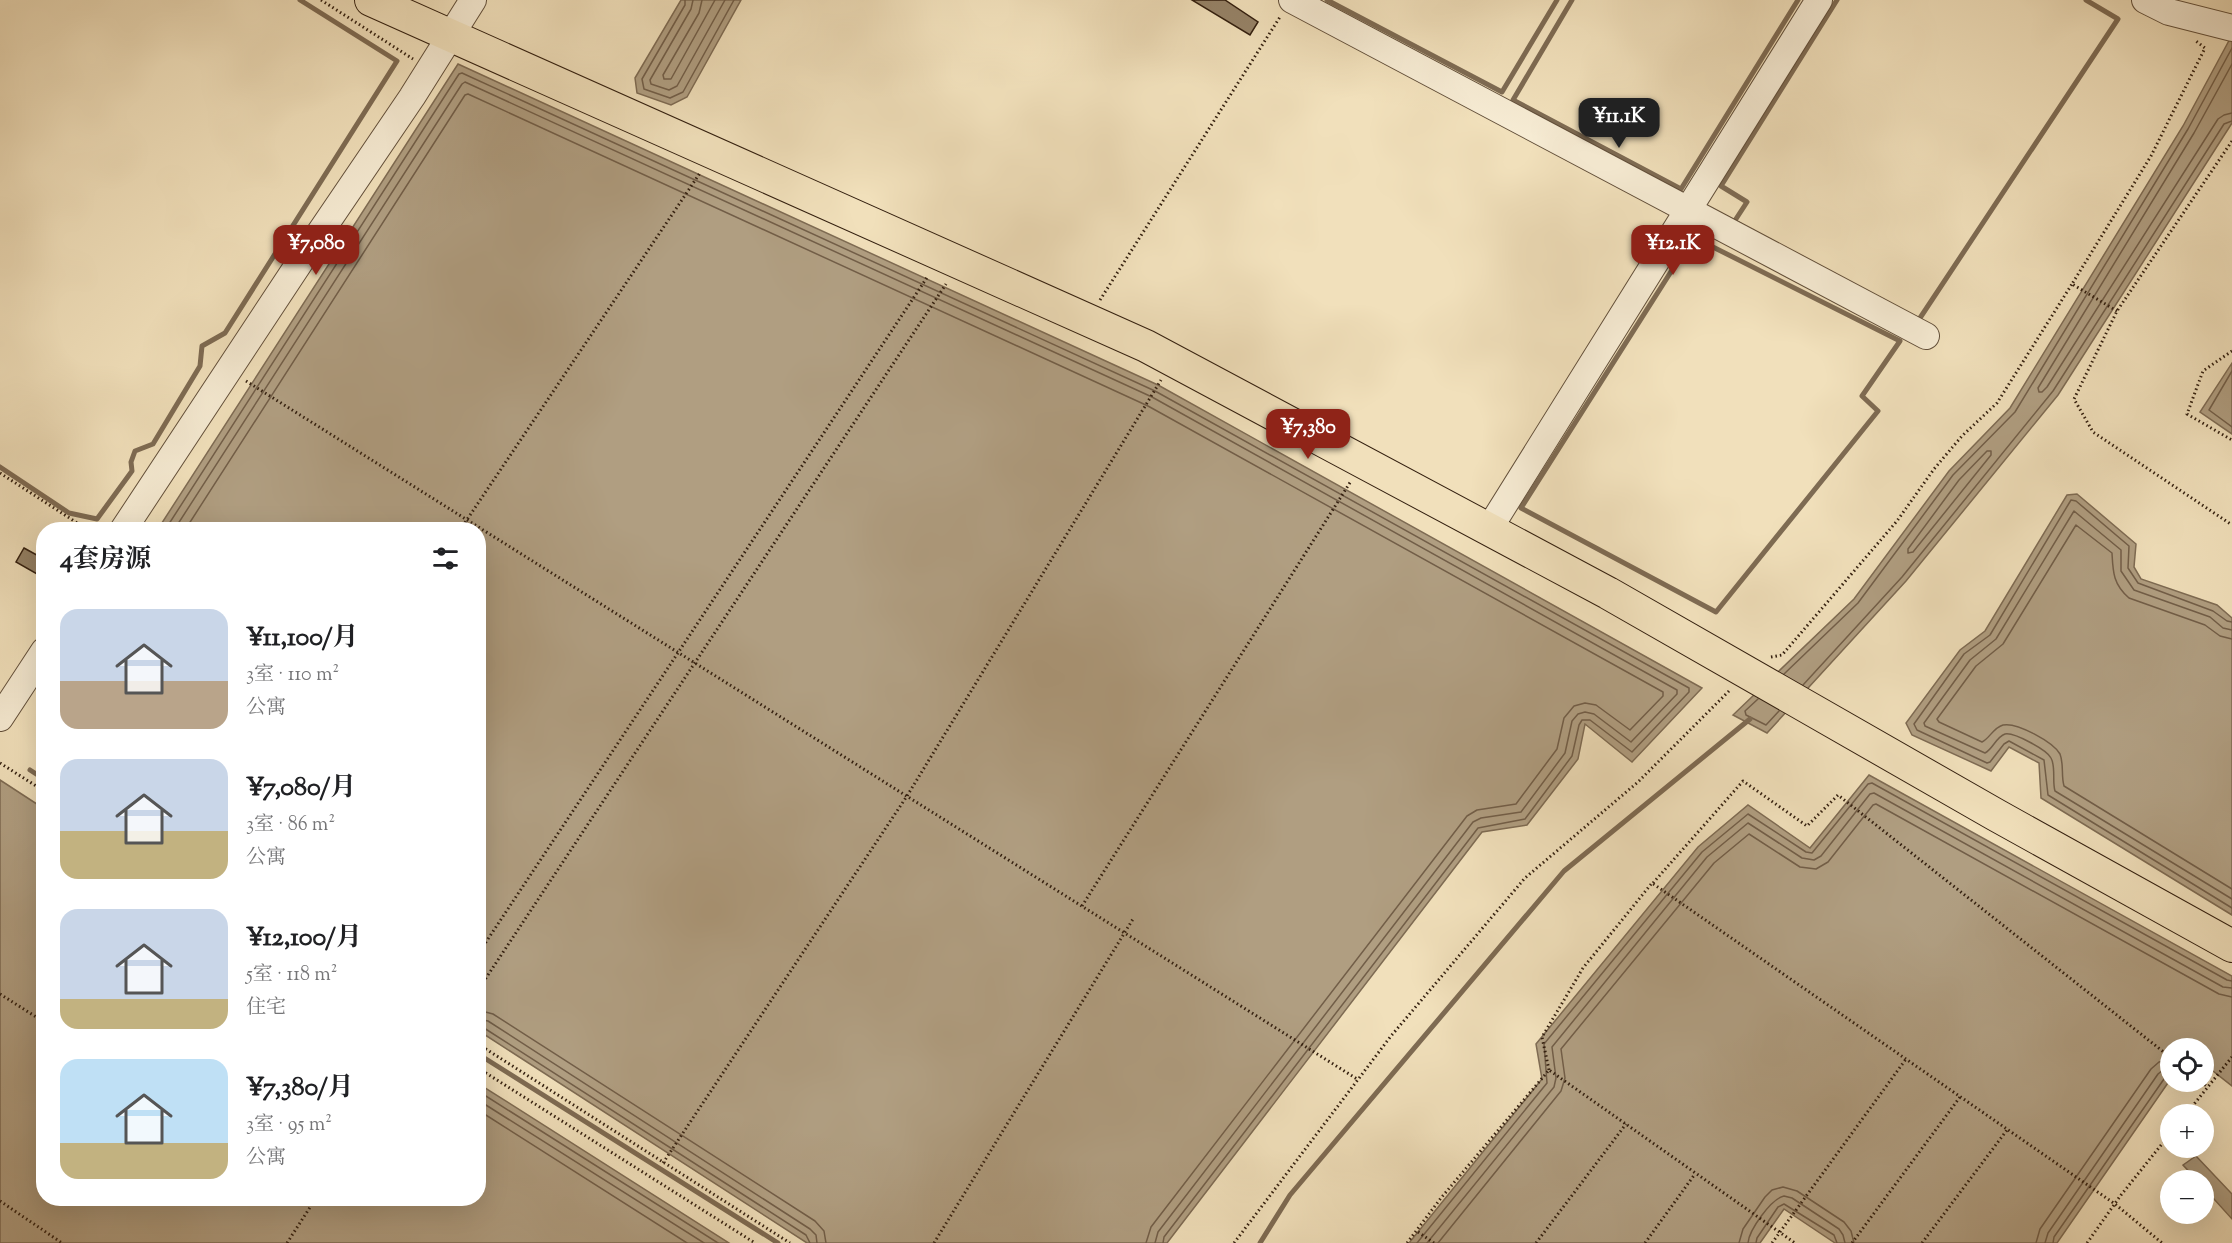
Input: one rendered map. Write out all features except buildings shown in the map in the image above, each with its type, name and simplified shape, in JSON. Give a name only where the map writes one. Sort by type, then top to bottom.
[{"type":"main road","points":[[371,0],[945,267],[1088,319],[1146,346],[1608,593],[1996,815],[2232,946]]},
{"type":"street","points":[[128,522],[452,36],[473,0]]},
{"type":"street","points":[[1489,529],[1819,0]]},
{"type":"street","points":[[2145,0],[2169,12],[2232,28]]},
{"type":"street","points":[[1288,5],[1688,210],[1926,336]]},
{"type":"street","points":[[0,718],[36,663]]},
{"type":"path","points":[[321,0],[413,59]]},
{"type":"path","points":[[1088,319],[1288,5]]},
{"type":"path","points":[[1234,1243],[1391,1036],[1525,878],[1638,782],[1761,660],[1782,655],[1897,520],[1934,469],[1962,436],[1996,403],[2151,156],[2205,48],[2189,35]]},
{"type":"path","points":[[2232,141],[2117,311],[2074,399],[2093,432],[2232,525]]},
{"type":"path","points":[[465,522],[701,171]]},
{"type":"path","points":[[486,942],[678,652],[945,267]]},
{"type":"path","points":[[486,978],[695,663],[945,267]]},
{"type":"path","points":[[2072,284],[2117,311]]},
{"type":"path","points":[[2232,351],[2203,371],[2187,414],[2232,440]]},
{"type":"path","points":[[229,370],[472,522]]},
{"type":"path","points":[[663,1163],[907,796],[1163,378],[1168,380]]},
{"type":"path","points":[[0,473],[76,522]]},
{"type":"path","points":[[1082,906],[1352,479]]},
{"type":"path","points":[[486,531],[1358,1079]]},
{"type":"path","points":[[0,763],[36,786]]},
{"type":"path","points":[[1795,1243],[1549,1070],[1542,1037],[1583,968],[1652,883],[1743,780],[1807,826],[1838,795],[2160,1049]]},
{"type":"path","points":[[1652,883],[2115,1204],[2162,1243]]},
{"type":"path","points":[[934,1243],[1133,919]]},
{"type":"path","points":[[0,994],[36,1017]]},
{"type":"path","points":[[486,1049],[790,1243]]},
{"type":"path","points":[[2214,1080],[2232,1057]]},
{"type":"path","points":[[1772,1243],[1906,1059]]},
{"type":"path","points":[[1407,1243],[1441,1198],[1549,1070]]},
{"type":"path","points":[[486,1073],[754,1243]]},
{"type":"path","points":[[2194,1104],[2204,1092]]},
{"type":"path","points":[[1852,1243],[1960,1097]]},
{"type":"path","points":[[1536,1243],[1626,1124]]},
{"type":"path","points":[[1922,1243],[2007,1130]]},
{"type":"path","points":[[2087,1243],[2160,1147]]},
{"type":"path","points":[[1645,1243],[1695,1173]]},
{"type":"path","points":[[0,1201],[62,1243]]},
{"type":"path","points":[[287,1243],[311,1206]]},
{"type":"path","points":[[1418,1232],[1434,1243]]},
{"type":"water","points":[[681,0],[741,0],[687,97],[671,105],[637,93],[635,78]]},
{"type":"water","points":[[2232,35],[2232,123],[2058,395],[1906,581],[1767,733],[1733,715],[1854,599],[1949,471],[2010,408],[2183,126]]},
{"type":"water","points":[[458,64],[1158,385],[1702,688],[1632,762],[1585,724],[1578,759],[1527,825],[1482,832],[1167,1243],[807,1243],[486,1036],[486,522],[163,522]]},
{"type":"water","points":[[2232,363],[2232,434],[2200,412]]},
{"type":"water","points":[[2077,494],[2136,544],[2134,567],[2141,579],[2217,605],[2232,618],[2232,915],[2041,798],[2039,763],[2009,747],[1991,771],[1912,735],[1906,723],[1960,650],[1985,631],[2067,495]]},
{"type":"water","points":[[1869,775],[2232,976],[2232,1086],[2214,1072],[2214,1038],[2160,1038],[2162,1092],[2057,1243],[1835,1243],[1784,1209],[1760,1243],[1409,1243],[1542,1079],[1536,1044],[1698,847],[1748,805],[1810,848]]},
{"type":"water","points":[[0,780],[36,803],[36,1206],[486,1206],[486,1088],[729,1243],[0,1243]]},
{"type":"water","points":[[2193,1158],[2198,1158],[2209,1170],[2188,1170],[2183,1165]]},
{"type":"water","points":[[2214,1175],[2232,1194],[2232,1219],[2214,1199]]},
{"type":"waterway","points":[[0,467],[69,513],[97,519],[132,471],[131,462],[135,451],[153,444],[200,366],[202,346],[225,333],[397,61],[300,0]]},
{"type":"waterway","points":[[1327,0],[1502,92],[1557,0]]},
{"type":"waterway","points":[[1572,0],[1513,100],[1681,189],[1798,0]]},
{"type":"waterway","points":[[1739,224],[1734,222],[1747,202],[1721,186],[1837,0]]},
{"type":"waterway","points":[[1916,320],[1918,321],[2118,19],[2086,0]]},
{"type":"waterway","points":[[1693,237],[1900,341],[1862,396],[1878,411],[1716,612],[1521,508],[1693,237]]},
{"type":"waterway","points":[[1260,1243],[1290,1195],[1564,871],[1750,719]]},
{"type":"waterway","points":[[30,770],[36,774]]},
{"type":"waterway","points":[[486,1059],[778,1243]]}]
